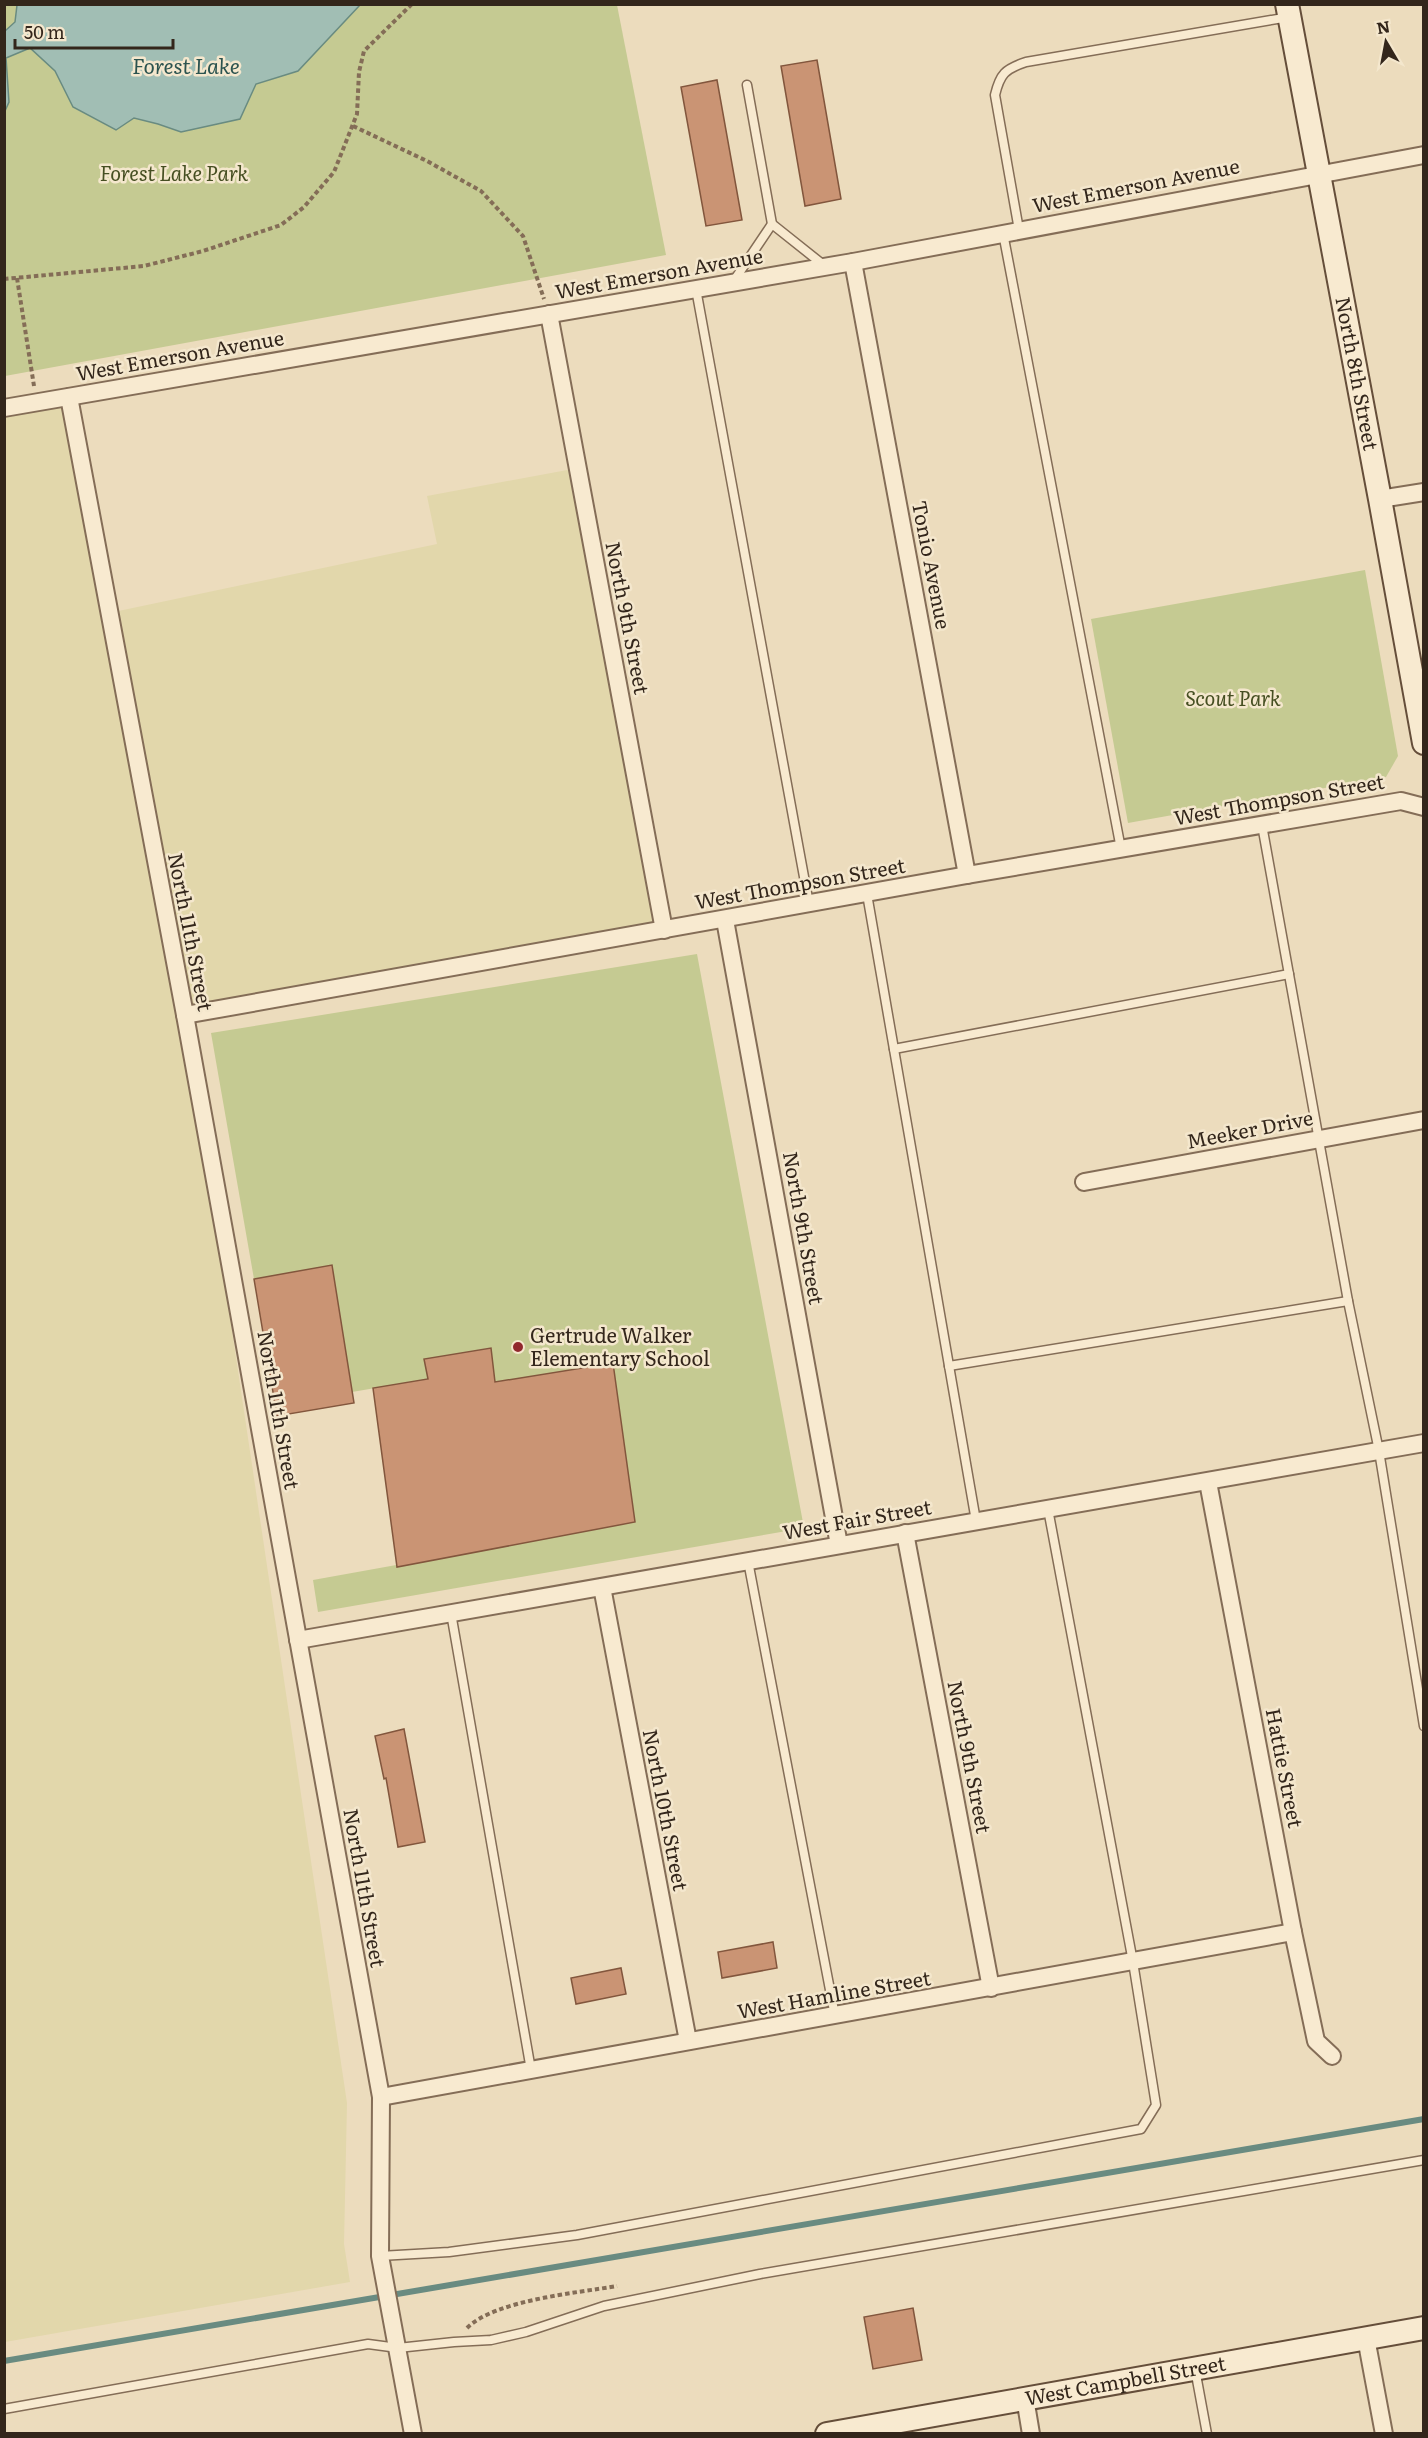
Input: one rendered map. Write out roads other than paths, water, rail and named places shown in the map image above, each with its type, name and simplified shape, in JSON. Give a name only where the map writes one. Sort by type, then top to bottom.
[{"type":"street","name":"North 8th Street","points":[[1288,11],[1424,743]]},
{"type":"street","name":"West Emerson Avenue","points":[[4,408],[826,267],[1424,155]]},
{"type":"street","name":"Tonio Avenue","points":[[853,262],[967,875]]},
{"type":"street","name":"North 9th Street","points":[[549,314],[664,930]]},
{"type":"street","name":"North 11th Street","points":[[69,397],[381,2097],[380,2256],[413,2433]]},
{"type":"street","points":[[1380,499],[1424,492]]},
{"type":"street","name":"West Thompson Street","points":[[184,1015],[967,875],[1401,801],[1424,807]]},
{"type":"street","name":"North 9th Street","points":[[725,920],[839,1545]]},
{"type":"street","name":"Meeker Drive","points":[[1084,1182],[1424,1119]]},
{"type":"street","name":"West Fair Street","points":[[298,1640],[1424,1443]]},
{"type":"street","name":"Hattie Street","points":[[1208,1482],[1293,1932],[1316,2041],[1332,2056]]},
{"type":"street","name":"North 9th Street","points":[[905,1533],[991,1988]]},
{"type":"street","name":"North 10th Street","points":[[602,1587],[688,2042]]},
{"type":"street","name":"West Hamline Street","points":[[381,2097],[1293,1932]]},
{"type":"street","name":"West Campbell Street","points":[[827,2433],[853,2431],[1025,2398],[1424,2328]]},
{"type":"street","points":[[1366,2338],[1384,2433]]},
{"type":"street","points":[[1025,2398],[1031,2433]]},
{"type":"lane","points":[[1121,849],[1011,232],[995,95],[999,78],[1011,67],[1288,11]]},
{"type":"lane","points":[[747,85],[772,224],[826,267]]},
{"type":"lane","points":[[732,282],[772,224]]},
{"type":"lane","points":[[696,289],[809,904]]},
{"type":"lane","points":[[1262,825],[1348,1301],[1379,1451],[1424,1726]]},
{"type":"lane","points":[[867,894],[976,1521]]},
{"type":"lane","points":[[894,1048],[1289,974]]},
{"type":"lane","points":[[949,1366],[1348,1301]]},
{"type":"lane","points":[[380,2256],[449,2252],[577,2235],[1141,2129],[1156,2105],[1133,1962],[1048,1509]]},
{"type":"lane","points":[[748,1561],[835,2016]]},
{"type":"lane","points":[[451,1613],[531,2070]]},
{"type":"lane","points":[[4,2409],[396,2340],[491,2340],[526,2332],[604,2306],[760,2274],[1424,2160]]},
{"type":"lane","points":[[1195,2368],[1207,2433]]},
{"type":"water","name":"Forest Lake","points":[[17,4],[360,5],[298,71],[256,84],[240,119],[181,132],[134,118],[116,130],[73,107],[55,71],[30,48],[6,58],[9,102],[5,111],[5,31],[15,22]]},
{"type":"waterway","points":[[4,2361],[1424,2119]]},
{"type":"place","name":"Gertrude Walker Elementary School","points":[[518,1347]]},
{"type":"park label","name":"Forest Lake Park","points":[[174,174]]},
{"type":"park label","name":"Scout Park","points":[[1233,699]]}]
